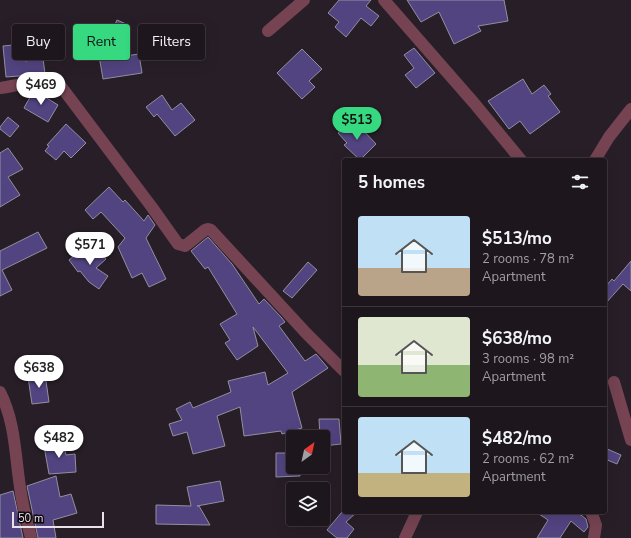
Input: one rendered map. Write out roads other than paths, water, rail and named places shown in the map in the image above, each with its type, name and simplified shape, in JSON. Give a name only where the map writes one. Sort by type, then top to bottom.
[{"type":"street","points":[[268,31],[304,0]]},
{"type":"street","points":[[387,1],[519,158]]},
{"type":"street","points":[[0,88],[47,81],[55,82],[60,85],[178,244],[185,246],[205,230],[211,230],[306,333],[342,369]]},
{"type":"street","points":[[596,158],[609,137],[631,108]]},
{"type":"street","points":[[614,382],[631,440]]},
{"type":"street","points":[[0,392],[4,399],[12,428],[22,499],[31,538]]},
{"type":"street","points":[[405,538],[416,514]]},
{"type":"street","points":[[592,514],[596,525],[594,538]]}]
